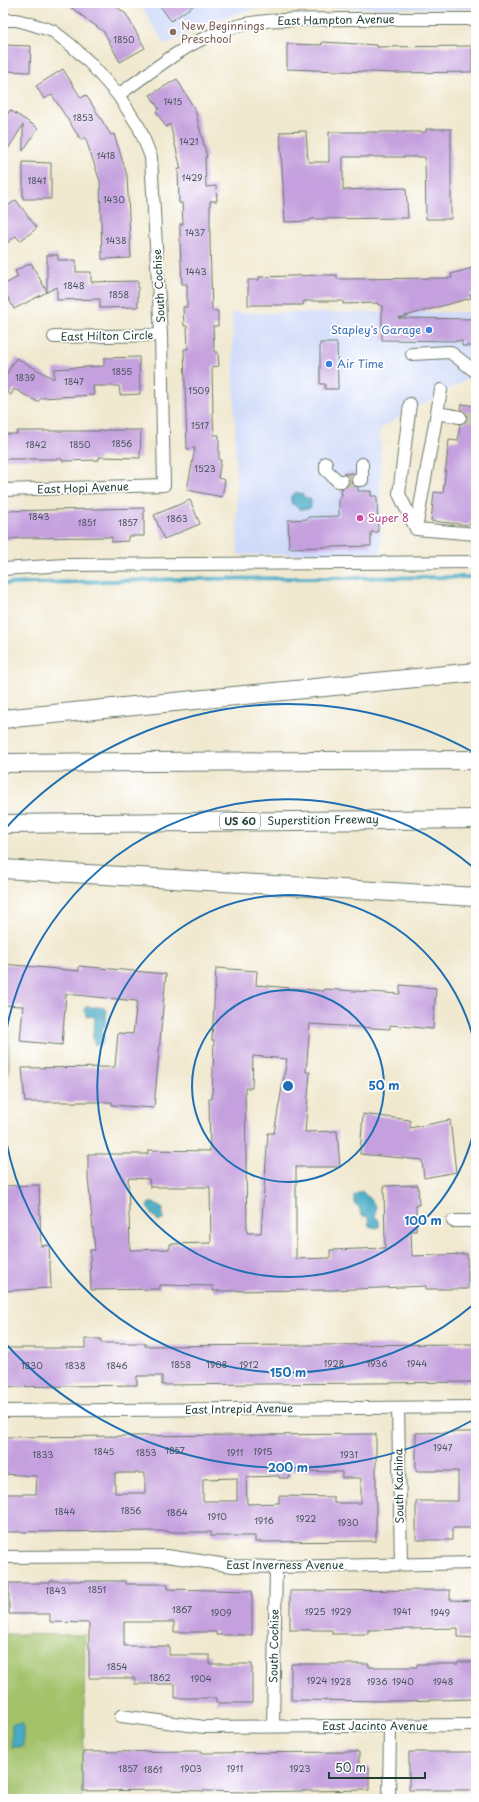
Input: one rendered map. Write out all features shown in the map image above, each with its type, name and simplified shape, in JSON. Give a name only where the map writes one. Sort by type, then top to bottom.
[{"type":"highway","points":[[3,718],[476,672]]},
{"type":"highway","points":[[3,763],[476,760]]},
{"type":"highway","name":"Superstition Freeway","points":[[3,824],[476,819]]},
{"type":"highway","points":[[3,868],[476,897]]},
{"type":"street","name":"East Hampton Avenue","points":[[118,95],[178,52],[216,32],[247,24],[294,20],[476,19]]},
{"type":"street","points":[[3,20],[16,20],[53,31],[89,62],[118,95]]},
{"type":"street","name":"South Cochise","points":[[118,95],[139,127],[151,157],[161,335],[164,485]]},
{"type":"street","name":"East Hilton Circle","points":[[54,337],[161,335]]},
{"type":"street","points":[[412,354],[450,352],[476,372]]},
{"type":"street","points":[[416,529],[441,390]]},
{"type":"street","points":[[410,404],[399,494],[416,529]]},
{"type":"street","points":[[437,413],[460,417]]},
{"type":"street","points":[[326,463],[326,470],[338,481],[342,480]]},
{"type":"street","points":[[358,480],[362,480],[362,464]]},
{"type":"street","name":"East Hopi Avenue","points":[[3,490],[164,485]]},
{"type":"street","points":[[416,529],[476,534]]},
{"type":"street","points":[[3,569],[65,565],[476,562]]},
{"type":"street","points":[[453,1221],[476,1222]]},
{"type":"street","name":"East Intrepid Avenue","points":[[3,1411],[476,1407]]},
{"type":"street","name":"South Kachina","points":[[398,1408],[401,1564]]},
{"type":"street","name":"East Inverness Avenue","points":[[3,1557],[167,1556],[233,1566],[276,1567],[476,1563]]},
{"type":"street","name":"South Cochise","points":[[273,1726],[276,1567]]},
{"type":"street","name":"East Jacinto Avenue","points":[[121,1716],[204,1727],[476,1725]]},
{"type":"street","points":[[389,1799],[390,1726]]},
{"type":"shaded area","points":[[139,3],[476,3],[476,9],[302,7],[255,9],[214,20],[165,45]]},
{"type":"shaded area","points":[[476,312],[476,374],[380,429],[381,553],[238,555],[232,313]]},
{"type":"green space","points":[[3,1026],[9,1026],[9,1074],[3,1074]]},
{"type":"green space","points":[[3,1612],[4,1634],[85,1635],[83,1799],[3,1799]]},
{"type":"water","points":[[297,492],[311,499],[311,507],[308,509],[300,509],[291,503],[291,496]]},
{"type":"water","points":[[86,1007],[103,1007],[107,1011],[105,1025],[102,1030],[104,1039],[101,1045],[95,1045],[93,1041],[95,1020],[94,1016],[87,1017],[84,1010]]},
{"type":"water","points":[[362,1191],[376,1206],[375,1216],[379,1220],[379,1227],[376,1228],[369,1226],[368,1217],[361,1215],[359,1207],[354,1203],[354,1195]]},
{"type":"water","points":[[149,1203],[154,1203],[162,1207],[163,1210],[161,1212],[165,1219],[159,1221],[156,1219],[147,1207]]},
{"type":"water","points":[[12,1724],[23,1724],[23,1747],[12,1747]]},
{"type":"building","points":[[65,3],[112,3],[126,14],[145,48],[120,62],[104,32]]},
{"type":"building","points":[[158,3],[197,3],[171,21]]},
{"type":"building","points":[[322,42],[377,45],[377,47],[472,46],[472,72],[395,73],[287,69],[287,44],[322,45]]},
{"type":"building","points":[[3,45],[31,46],[30,72],[3,71]]},
{"type":"building","points":[[63,69],[81,98],[86,95],[111,135],[114,134],[127,175],[131,258],[102,259],[100,181],[85,137],[81,140],[52,95],[44,99],[36,86]]},
{"type":"building","points":[[177,79],[195,110],[207,157],[205,157],[206,187],[216,186],[217,201],[210,201],[210,242],[212,311],[218,311],[218,326],[213,326],[214,352],[218,352],[219,366],[212,367],[214,435],[219,435],[219,460],[221,460],[218,478],[225,480],[222,497],[187,490],[195,448],[187,449],[184,349],[188,349],[187,326],[184,326],[183,307],[187,307],[187,284],[182,284],[180,224],[183,224],[182,203],[179,203],[178,169],[181,169],[170,124],[166,127],[156,111],[159,109],[150,95]]},
{"type":"building","points":[[10,110],[38,128],[23,151],[23,125],[3,157],[3,122]]},
{"type":"building","points":[[426,129],[451,129],[451,219],[426,219],[425,157],[343,157],[343,190],[406,188],[408,218],[310,219],[310,221],[285,222],[280,132],[306,131],[308,162],[329,162],[329,132],[426,132]]},
{"type":"building","points":[[23,162],[51,163],[51,199],[23,199]]},
{"type":"building","points":[[16,200],[37,228],[20,241],[16,236],[7,243],[3,237],[3,209]]},
{"type":"building","points":[[47,255],[58,255],[58,260],[76,260],[76,272],[91,272],[91,282],[138,281],[138,307],[100,308],[100,299],[57,300],[57,287],[47,292]]},
{"type":"building","points":[[31,263],[47,292],[14,309],[3,288],[3,285],[18,277],[15,271]]},
{"type":"building","points":[[476,267],[476,292],[470,294],[471,298],[398,318],[476,319],[476,346],[462,346],[462,341],[382,340],[382,305],[378,305],[378,303],[343,304],[343,301],[304,301],[303,305],[248,305],[248,280],[259,280],[259,277],[337,275],[337,279],[452,278],[451,274]]},
{"type":"building","name":"Air Time","points":[[320,343],[337,343],[338,389],[325,389],[325,384],[320,384]]},
{"type":"building","points":[[139,357],[140,394],[120,395],[119,386],[93,386],[94,395],[41,398],[38,402],[14,389],[11,395],[3,390],[3,381],[16,358],[54,379],[54,369],[104,366],[104,358]]},
{"type":"building","points":[[462,404],[476,406],[476,517],[468,525],[431,521],[434,492],[443,493],[449,440],[458,441],[460,424],[465,422],[467,419],[467,414],[461,410]]},
{"type":"building","points":[[141,430],[140,458],[99,457],[99,460],[62,461],[62,459],[3,459],[3,434],[17,434],[17,431]]},
{"type":"building","name":"Super 8","points":[[354,473],[351,480],[354,486],[358,487],[358,491],[371,491],[371,496],[377,496],[378,532],[371,532],[371,546],[289,548],[288,520],[308,519],[308,517],[339,516],[339,497],[342,497],[341,489],[346,487],[349,481],[348,477],[343,474]]},
{"type":"building","points":[[190,500],[200,524],[164,539],[154,515]]},
{"type":"building","points":[[144,508],[144,536],[128,536],[128,541],[112,542],[112,537],[21,538],[3,540],[3,511]]},
{"type":"building","points":[[3,964],[79,971],[79,966],[166,974],[154,1108],[112,1105],[112,1102],[25,1102],[22,1068],[115,1067],[118,1033],[133,1034],[137,1001],[66,994],[62,1045],[20,1041],[23,1006],[3,1005]]},
{"type":"building","points":[[216,968],[257,971],[256,985],[324,991],[324,989],[400,994],[400,985],[436,988],[433,1029],[390,1025],[390,1029],[310,1024],[306,1072],[310,1072],[305,1132],[337,1131],[340,1167],[296,1167],[296,1259],[330,1258],[330,1250],[385,1248],[384,1186],[418,1185],[419,1205],[416,1205],[416,1231],[411,1231],[412,1256],[467,1254],[468,1289],[426,1289],[426,1286],[331,1290],[213,1291],[213,1286],[160,1285],[160,1289],[91,1290],[90,1250],[95,1250],[88,1178],[88,1154],[148,1154],[148,1150],[210,1151],[209,1099],[212,1099],[214,1040],[212,1040]],"holes":[[[253,1056],[287,1059],[274,1133],[268,1133],[261,1233],[247,1233],[245,1088],[252,1088]],[[128,1178],[149,1179],[150,1187],[210,1187],[211,1243],[170,1244],[170,1249],[130,1250]]]},
{"type":"building","points":[[363,1114],[410,1120],[410,1128],[450,1120],[456,1172],[424,1178],[422,1160],[360,1154]]},
{"type":"building","points":[[39,1185],[41,1246],[49,1245],[51,1288],[3,1291],[3,1248],[5,1248],[3,1186]]},
{"type":"building","points":[[85,1339],[101,1339],[101,1343],[145,1343],[145,1346],[476,1344],[476,1382],[162,1385],[162,1376],[137,1376],[137,1385],[3,1387],[3,1348],[85,1348]]},
{"type":"building","points":[[476,1432],[476,1528],[452,1528],[452,1540],[416,1540],[416,1501],[458,1501],[458,1471],[416,1471],[416,1433]]},
{"type":"building","points":[[376,1434],[376,1541],[255,1542],[255,1536],[211,1536],[211,1532],[3,1532],[3,1494],[36,1494],[37,1476],[3,1474],[3,1437]],"holes":[[[290,1471],[342,1472],[342,1478],[361,1478],[361,1503],[334,1503],[334,1497],[279,1496],[279,1503],[247,1504],[246,1477],[279,1476],[279,1478],[290,1478]],[[115,1473],[145,1473],[145,1493],[115,1493]],[[237,1478],[237,1501],[203,1501],[203,1479]]]},
{"type":"building","points":[[50,1581],[126,1581],[126,1584],[168,1584],[168,1589],[252,1591],[252,1635],[216,1635],[216,1632],[174,1632],[174,1622],[124,1622],[124,1646],[169,1646],[169,1655],[210,1655],[210,1664],[252,1664],[252,1703],[216,1703],[216,1698],[175,1698],[175,1684],[135,1684],[135,1678],[89,1678],[89,1623],[50,1622],[50,1614],[9,1614],[9,1583],[50,1583]]},
{"type":"building","points":[[450,1590],[450,1600],[476,1601],[476,1638],[458,1637],[458,1628],[368,1630],[368,1634],[332,1634],[332,1630],[290,1630],[290,1591]]},
{"type":"building","points":[[458,1662],[476,1662],[476,1699],[400,1701],[291,1700],[291,1664],[369,1664],[369,1667],[417,1667],[417,1664],[458,1664]]},
{"type":"building","points":[[202,1751],[202,1753],[359,1752],[359,1767],[369,1767],[369,1790],[244,1792],[166,1790],[83,1791],[83,1752]]},
{"type":"building","points":[[409,1752],[476,1752],[476,1790],[409,1790]]},
{"type":"waterway","points":[[3,584],[183,579],[476,577]]},
{"type":"tunnel","points":[[460,417],[476,419]]},
{"type":"tunnel","points":[[342,481],[358,480]]},
{"type":"place","name":"New Beginnings Preschool","points":[[173,32]]},
{"type":"place","name":"Stapley's Garage","points":[[429,330]]},
{"type":"place","name":"Air Time","points":[[329,364]]},
{"type":"place","name":"Super 8","points":[[360,518]]}]
